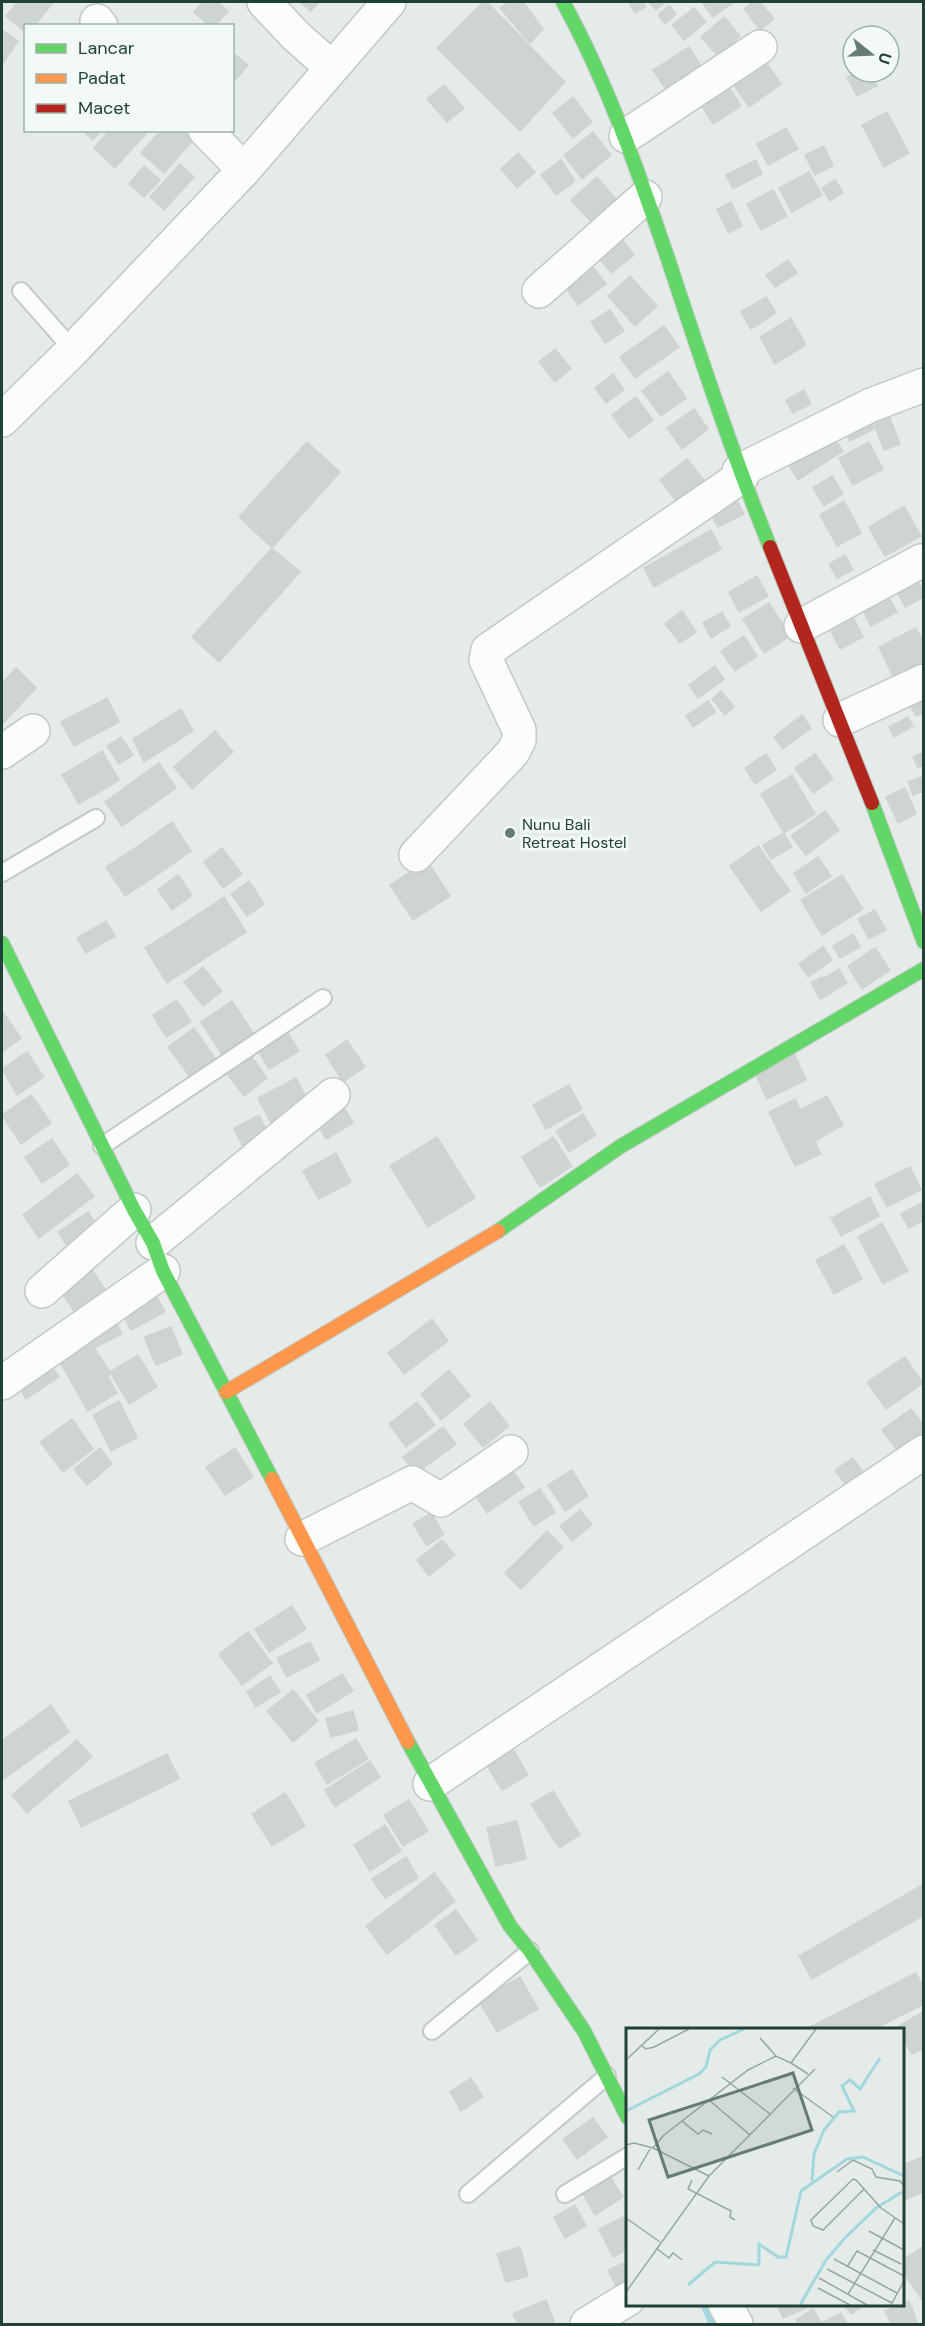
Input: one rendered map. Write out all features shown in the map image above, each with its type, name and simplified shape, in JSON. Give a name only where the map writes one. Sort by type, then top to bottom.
[{"type":"street","points":[[264,2],[296,36],[332,68]]},
{"type":"street","points":[[2,420],[73,350],[244,170],[389,2]]},
{"type":"street","points":[[562,2],[583,38],[626,136],[740,473],[840,720],[924,942]]},
{"type":"street","points":[[626,136],[760,47]]},
{"type":"street","points":[[207,132],[244,170]]},
{"type":"street","points":[[539,291],[645,197]]},
{"type":"street","points":[[416,855],[513,752],[519,740],[519,730],[486,660],[488,650],[740,473],[872,405],[924,385]]},
{"type":"street","points":[[801,626],[921,561]]},
{"type":"street","points":[[840,720],[924,681]]},
{"type":"street","points":[[2,752],[33,731]]},
{"type":"street","points":[[2,943],[226,1392],[430,1784],[510,1926],[530,1951],[584,2031],[626,2114]]},
{"type":"street","points":[[226,1392],[505,1227],[621,1146],[924,969]]},
{"type":"street","points":[[2,1383],[158,1257],[333,1095]]},
{"type":"street","points":[[42,1291],[134,1210]]},
{"type":"street","points":[[302,1539],[412,1483],[441,1500],[511,1452]]},
{"type":"street","points":[[430,1784],[924,1452]]},
{"type":"street","points":[[587,2325],[626,2300]]},
{"type":"street","points":[[726,2305],[736,2325]]},
{"type":"lane","points":[[21,291],[73,350]]},
{"type":"lane","points":[[2,873],[96,818]]},
{"type":"lane","points":[[102,1146],[323,998]]},
{"type":"lane","points":[[432,2031],[530,1951]]},
{"type":"lane","points":[[468,2194],[607,2076]]},
{"type":"lane","points":[[565,2194],[626,2157]]},
{"type":"building","points":[[18,2],[52,4],[36,24],[24,24],[24,31],[6,16]]},
{"type":"building","points":[[203,2],[218,2],[228,11],[217,24],[207,24],[194,12]]},
{"type":"building","points":[[300,2],[319,2],[311,11]]},
{"type":"building","points":[[483,2],[487,2],[565,82],[520,131],[437,48]]},
{"type":"building","points":[[508,2],[523,2],[543,29],[530,43],[500,8]]},
{"type":"building","points":[[629,2],[642,2],[646,7],[635,13]]},
{"type":"building","points":[[649,2],[666,2],[656,10]]},
{"type":"building","points":[[702,2],[734,2],[713,17]]},
{"type":"building","points":[[753,2],[760,2],[774,19],[760,30],[744,9]]},
{"type":"building","points":[[669,5],[676,14],[665,24],[658,15]]},
{"type":"building","points":[[694,8],[706,22],[684,40],[672,25]]},
{"type":"building","points":[[724,17],[740,36],[718,56],[701,37]]},
{"type":"building","points":[[2,30],[18,41],[3,63],[2,62]]},
{"type":"building","points":[[689,47],[704,71],[669,94],[653,70]]},
{"type":"building","points":[[759,52],[781,84],[749,107],[727,75]]},
{"type":"building","points":[[234,54],[248,65],[234,82]]},
{"type":"building","points":[[724,80],[741,106],[713,124],[697,98]]},
{"type":"building","points":[[851,84],[876,84],[877,86],[857,96]]},
{"type":"building","points":[[444,85],[464,108],[447,122],[427,99]]},
{"type":"building","points":[[573,97],[592,122],[573,138],[553,113]]},
{"type":"building","points":[[887,112],[909,153],[884,167],[862,125]]},
{"type":"building","points":[[786,128],[798,149],[768,165],[757,144]]},
{"type":"building","points":[[84,132],[100,132],[93,140]]},
{"type":"building","points":[[108,132],[147,132],[115,168],[94,148]]},
{"type":"building","points":[[159,132],[185,132],[193,140],[164,173],[141,153]]},
{"type":"building","points":[[593,132],[611,155],[582,179],[564,155]]},
{"type":"building","points":[[824,146],[833,166],[815,175],[805,155]]},
{"type":"building","points":[[518,153],[535,172],[517,188],[501,169]]},
{"type":"building","points":[[561,160],[575,181],[556,195],[541,175]]},
{"type":"building","points":[[756,160],[762,174],[733,189],[726,175]]},
{"type":"building","points":[[180,164],[194,177],[164,210],[150,197]]},
{"type":"building","points":[[144,166],[160,180],[144,197],[129,184]]},
{"type":"building","points":[[809,172],[822,195],[792,212],[779,188]]},
{"type":"building","points":[[597,177],[620,204],[595,226],[571,200]]},
{"type":"building","points":[[835,180],[843,192],[830,201],[822,188]]},
{"type":"building","points":[[773,190],[787,216],[761,230],[747,204]]},
{"type":"building","points":[[731,202],[742,226],[728,233],[717,209]]},
{"type":"building","points":[[620,237],[634,255],[611,273],[597,256]]},
{"type":"building","points":[[587,259],[606,284],[578,305],[559,279]]},
{"type":"building","points":[[788,260],[797,273],[775,287],[766,275]]},
{"type":"building","points":[[630,276],[657,306],[635,326],[608,296]]},
{"type":"building","points":[[766,297],[776,313],[751,329],[741,312]]},
{"type":"building","points":[[610,310],[624,331],[605,343],[591,322]]},
{"type":"building","points":[[791,318],[806,345],[775,364],[760,337]]},
{"type":"building","points":[[664,326],[679,347],[635,378],[620,357]]},
{"type":"building","points":[[555,349],[571,369],[555,382],[539,362]]},
{"type":"building","points":[[668,372],[686,398],[661,416],[642,391]]},
{"type":"building","points":[[613,374],[624,390],[606,403],[595,388]]},
{"type":"building","points":[[804,390],[811,404],[793,413],[786,400]]},
{"type":"building","points":[[636,397],[653,420],[629,438],[612,415]]},
{"type":"building","points":[[694,409],[708,429],[682,449],[667,428]]},
{"type":"building","points":[[888,413],[900,444],[884,450],[872,419]]},
{"type":"building","points":[[868,417],[874,429],[850,441],[844,430]]},
{"type":"building","points":[[832,435],[843,451],[798,480],[788,464]]},
{"type":"building","points":[[307,442],[340,472],[272,548],[239,517]]},
{"type":"building","points":[[869,442],[883,469],[853,485],[839,458]]},
{"type":"building","points":[[687,459],[708,485],[681,507],[660,480]]},
{"type":"building","points":[[832,476],[843,494],[824,506],[813,488]]},
{"type":"building","points":[[732,492],[744,514],[718,527],[708,508]]},
{"type":"building","points":[[844,501],[861,533],[837,546],[820,515]]},
{"type":"building","points":[[904,506],[921,536],[885,556],[869,527]]},
{"type":"building","points":[[711,530],[721,549],[654,587],[644,568]]},
{"type":"building","points":[[272,548],[300,572],[219,662],[192,637]]},
{"type":"building","points":[[845,555],[853,570],[837,578],[829,564]]},
{"type":"building","points":[[914,573],[924,597],[905,607],[893,584]]},
{"type":"building","points":[[757,576],[768,596],[739,612],[729,592]]},
{"type":"building","points":[[883,586],[897,612],[871,626],[858,600]]},
{"type":"building","points":[[769,603],[790,636],[764,653],[743,619]]},
{"type":"building","points":[[682,611],[696,632],[680,643],[665,624]]},
{"type":"building","points":[[722,612],[730,626],[711,638],[703,623]]},
{"type":"building","points":[[851,613],[863,637],[840,649],[828,625]]},
{"type":"building","points":[[916,628],[924,643],[924,661],[893,676],[879,647]]},
{"type":"building","points":[[744,636],[757,656],[735,671],[721,651]]},
{"type":"building","points":[[715,666],[724,679],[698,698],[689,685]]},
{"type":"building","points":[[16,668],[36,688],[2,724],[2,683]]},
{"type":"building","points":[[721,691],[734,707],[725,715],[712,699]]},
{"type":"building","points":[[924,691],[924,712],[916,716],[907,700]]},
{"type":"building","points":[[107,698],[119,722],[74,746],[61,722]]},
{"type":"building","points":[[708,701],[715,712],[693,727],[686,716]]},
{"type":"building","points":[[181,709],[193,731],[144,762],[133,739]]},
{"type":"building","points":[[802,715],[811,728],[783,749],[774,737]]},
{"type":"building","points":[[908,717],[913,726],[894,737],[889,727]]},
{"type":"building","points":[[215,731],[233,752],[192,789],[174,767]]},
{"type":"building","points":[[121,737],[133,755],[119,764],[107,746]]},
{"type":"building","points":[[102,751],[119,780],[79,804],[62,775]]},
{"type":"building","points":[[924,752],[924,765],[918,768],[913,757]]},
{"type":"building","points":[[766,754],[776,770],[755,784],[745,768]]},
{"type":"building","points":[[815,754],[833,779],[813,793],[795,768]]},
{"type":"building","points":[[159,763],[176,788],[148,808],[131,783]]},
{"type":"building","points":[[792,775],[815,814],[784,833],[761,794]]},
{"type":"building","points":[[924,776],[924,791],[913,795],[908,782]]},
{"type":"building","points":[[131,783],[148,808],[122,826],[105,802]]},
{"type":"building","points":[[905,788],[916,814],[898,823],[886,797]]},
{"type":"building","points":[[825,811],[839,830],[806,855],[791,836]]},
{"type":"building","points":[[172,822],[191,851],[157,875],[138,846]]},
{"type":"building","points":[[784,833],[792,847],[771,859],[763,845]]},
{"type":"building","points":[[138,846],[157,875],[125,896],[106,867]]},
{"type":"building","points":[[758,846],[790,891],[761,911],[730,866]]},
{"type":"building","points":[[222,848],[242,874],[223,888],[204,862]]},
{"type":"building","points":[[818,857],[831,876],[806,893],[794,873]]},
{"type":"building","points":[[427,861],[450,896],[413,920],[390,885]]},
{"type":"building","points":[[178,875],[192,895],[172,910],[158,890]]},
{"type":"building","points":[[842,875],[863,909],[822,935],[801,900]]},
{"type":"building","points":[[249,881],[264,904],[247,916],[231,894]]},
{"type":"building","points":[[224,897],[246,932],[213,953],[191,919]]},
{"type":"building","points":[[875,910],[886,930],[869,939],[858,919]]},
{"type":"building","points":[[191,919],[213,953],[167,983],[145,948]]},
{"type":"building","points":[[106,921],[115,936],[86,953],[77,938]]},
{"type":"building","points":[[853,934],[860,947],[840,958],[833,946]]},
{"type":"building","points":[[823,946],[832,960],[808,977],[799,964]]},
{"type":"building","points":[[875,948],[890,970],[862,989],[848,966]]},
{"type":"building","points":[[203,967],[222,991],[203,1006],[184,982]]},
{"type":"building","points":[[839,969],[847,983],[832,992],[824,978]]},
{"type":"building","points":[[822,977],[832,993],[820,999],[811,983]]},
{"type":"building","points":[[177,1000],[191,1022],[166,1037],[153,1015]]},
{"type":"building","points":[[232,1001],[254,1034],[223,1056],[201,1022]]},
{"type":"building","points":[[2,1011],[21,1038],[2,1052]]},
{"type":"building","points":[[284,1027],[299,1051],[269,1069],[255,1045]]},
{"type":"building","points":[[194,1028],[216,1060],[191,1078],[168,1047]]},
{"type":"building","points":[[347,1040],[365,1067],[343,1082],[326,1055]]},
{"type":"building","points":[[27,1052],[44,1077],[17,1095],[2,1069]]},
{"type":"building","points":[[794,1053],[806,1080],[767,1099],[755,1072]]},
{"type":"building","points":[[252,1057],[267,1078],[244,1096],[228,1075]]},
{"type":"building","points":[[296,1078],[311,1106],[273,1127],[258,1098]]},
{"type":"building","points":[[569,1085],[582,1109],[546,1129],[533,1105]]},
{"type":"building","points":[[31,1095],[51,1123],[21,1144],[2,1115]]},
{"type":"building","points":[[827,1096],[843,1125],[815,1141],[821,1154],[795,1166],[769,1112],[795,1099],[800,1110]]},
{"type":"building","points":[[342,1104],[353,1123],[326,1139],[315,1119]]},
{"type":"building","points":[[583,1114],[596,1135],[569,1152],[556,1131]]},
{"type":"building","points":[[259,1115],[270,1138],[245,1151],[234,1128]]},
{"type":"building","points":[[437,1137],[475,1198],[428,1227],[390,1166]]},
{"type":"building","points":[[553,1137],[572,1166],[540,1187],[522,1157]]},
{"type":"building","points":[[52,1139],[69,1165],[42,1183],[25,1157]]},
{"type":"building","points":[[336,1153],[351,1182],[319,1199],[303,1171]]},
{"type":"building","points":[[910,1167],[921,1190],[887,1207],[875,1184]]},
{"type":"building","points":[[77,1174],[94,1196],[68,1216],[51,1194]]},
{"type":"building","points":[[51,1194],[68,1216],[39,1238],[23,1215]]},
{"type":"building","points":[[870,1197],[879,1216],[841,1236],[831,1218]]},
{"type":"building","points":[[921,1203],[924,1208],[924,1220],[909,1228],[901,1214]]},
{"type":"building","points":[[88,1212],[103,1233],[72,1254],[58,1232]]},
{"type":"building","points":[[882,1223],[908,1271],[883,1284],[858,1237]]},
{"type":"building","points":[[844,1245],[862,1279],[834,1294],[816,1260]]},
{"type":"building","points":[[89,1265],[108,1294],[77,1315],[57,1286]]},
{"type":"building","points":[[153,1289],[165,1312],[131,1330],[119,1307]]},
{"type":"building","points":[[112,1315],[122,1334],[94,1348],[84,1332]]},
{"type":"building","points":[[432,1319],[448,1341],[404,1374],[388,1353]]},
{"type":"building","points":[[171,1327],[182,1354],[156,1365],[144,1337]]},
{"type":"building","points":[[84,1332],[97,1352],[65,1371],[52,1351]]},
{"type":"building","points":[[97,1352],[110,1372],[108,1377],[117,1393],[88,1411],[65,1371]]},
{"type":"building","points":[[138,1355],[157,1387],[129,1404],[110,1372]]},
{"type":"building","points":[[45,1356],[59,1377],[26,1399],[13,1378]]},
{"type":"building","points":[[905,1357],[923,1383],[886,1409],[867,1382]]},
{"type":"building","points":[[449,1370],[470,1396],[441,1420],[421,1394]]},
{"type":"building","points":[[119,1401],[137,1438],[111,1451],[93,1415]]},
{"type":"building","points":[[417,1402],[435,1425],[406,1447],[389,1424]]},
{"type":"building","points":[[490,1402],[509,1426],[483,1447],[464,1424]]},
{"type":"building","points":[[911,1409],[924,1426],[924,1435],[899,1453],[882,1430]]},
{"type":"building","points":[[72,1419],[93,1449],[63,1472],[40,1442]]},
{"type":"building","points":[[443,1427],[456,1444],[415,1474],[403,1457]]},
{"type":"building","points":[[100,1448],[112,1464],[87,1485],[74,1469]]},
{"type":"building","points":[[235,1448],[253,1477],[225,1495],[206,1467]]},
{"type":"building","points":[[853,1458],[866,1477],[849,1489],[835,1470]]},
{"type":"building","points":[[506,1461],[524,1487],[487,1513],[470,1487]]},
{"type":"building","points":[[572,1470],[588,1496],[565,1511],[548,1485]]},
{"type":"building","points":[[540,1489],[555,1512],[534,1526],[519,1502]]},
{"type":"building","points":[[580,1510],[592,1525],[572,1541],[560,1526]]},
{"type":"building","points":[[431,1513],[444,1534],[427,1546],[413,1524]]},
{"type":"building","points":[[547,1531],[563,1547],[521,1589],[505,1573]]},
{"type":"building","points":[[442,1540],[455,1555],[429,1576],[417,1560]]},
{"type":"building","points":[[292,1606],[306,1629],[290,1639],[276,1616]]},
{"type":"building","points":[[276,1616],[290,1639],[269,1652],[255,1629]]},
{"type":"building","points":[[248,1632],[272,1663],[242,1685],[219,1654]]},
{"type":"building","points":[[310,1642],[319,1660],[287,1677],[277,1658]]},
{"type":"building","points":[[342,1674],[353,1691],[317,1713],[307,1695]]},
{"type":"building","points":[[270,1676],[280,1692],[256,1707],[247,1692]]},
{"type":"building","points":[[293,1690],[318,1721],[293,1742],[267,1711]]},
{"type":"building","points":[[51,1705],[69,1732],[2,1780],[2,1741]]},
{"type":"building","points":[[353,1711],[358,1730],[331,1737],[326,1719]]},
{"type":"building","points":[[356,1739],[368,1759],[327,1784],[315,1763]]},
{"type":"building","points":[[77,1740],[92,1757],[27,1813],[12,1795]]},
{"type":"building","points":[[511,1746],[528,1775],[502,1790],[485,1762]]},
{"type":"building","points":[[167,1754],[179,1779],[81,1827],[69,1801]]},
{"type":"building","points":[[370,1761],[380,1777],[335,1807],[325,1790]]},
{"type":"building","points":[[553,1791],[580,1835],[559,1848],[531,1804]]},
{"type":"building","points":[[285,1793],[295,1809],[262,1830],[252,1814]]},
{"type":"building","points":[[409,1800],[428,1831],[403,1846],[384,1815]]},
{"type":"building","points":[[295,1809],[305,1826],[272,1846],[262,1830]]},
{"type":"building","points":[[517,1821],[526,1859],[496,1866],[487,1828]]},
{"type":"building","points":[[385,1825],[401,1851],[370,1871],[354,1845]]},
{"type":"building","points":[[406,1857],[418,1878],[385,1898],[372,1879]]},
{"type":"building","points":[[434,1873],[455,1901],[426,1924],[405,1896]]},
{"type":"building","points":[[924,1884],[924,1915],[812,1979],[799,1956]]},
{"type":"building","points":[[405,1896],[426,1924],[387,1954],[366,1926]]},
{"type":"building","points":[[456,1910],[477,1940],[456,1955],[435,1925]]},
{"type":"building","points":[[916,1973],[924,1988],[924,2004],[876,2028],[808,2028]]},
{"type":"building","points":[[520,1977],[538,2009],[497,2032],[479,2001]]},
{"type":"building","points":[[924,2011],[924,2048],[912,2054],[904,2041],[904,2028],[896,2028]]},
{"type":"building","points":[[471,2078],[483,2097],[461,2111],[450,2092]]},
{"type":"building","points":[[593,2118],[607,2137],[577,2159],[563,2139]]},
{"type":"building","points":[[924,2156],[924,2192],[904,2200],[904,2164]]},
{"type":"building","points":[[609,2175],[623,2197],[595,2215],[582,2192]]},
{"type":"building","points":[[575,2205],[586,2226],[565,2238],[554,2217]]},
{"type":"building","points":[[623,2217],[626,2222],[626,2250],[613,2257],[599,2229]]},
{"type":"building","points":[[520,2247],[528,2276],[506,2282],[497,2254]]},
{"type":"building","points":[[921,2248],[924,2251],[924,2299],[922,2300],[904,2274],[904,2260]]},
{"type":"building","points":[[626,2262],[626,2285],[617,2289],[608,2270]]},
{"type":"building","points":[[546,2300],[555,2324],[518,2324],[513,2314]]},
{"type":"building","points":[[909,2301],[918,2324],[891,2324],[885,2311]]},
{"type":"building","points":[[777,2305],[813,2305],[783,2318]]},
{"type":"building","points":[[845,2305],[864,2305],[851,2314]]},
{"type":"building","points":[[813,2309],[822,2324],[798,2324],[796,2320]]},
{"type":"building","points":[[841,2313],[847,2324],[821,2323]]},
{"type":"waterway","points":[[704,2305],[713,2324]]},
{"type":"traffic: fast","points":[[563,2],[594,64],[633,161],[729,440],[770,547]]},
{"type":"traffic: fast","points":[[872,803],[924,942]]},
{"type":"traffic: fast","points":[[2,943],[134,1210],[153,1243],[163,1271],[272,1479]]},
{"type":"traffic: fast","points":[[498,1231],[621,1146],[924,969]]},
{"type":"traffic: fast","points":[[408,1742],[510,1926],[530,1951],[584,2031],[626,2114]]},
{"type":"traffic: slow","points":[[226,1392],[498,1231]]},
{"type":"traffic: slow","points":[[272,1479],[408,1742]]},
{"type":"traffic: jam","points":[[770,547],[872,803]]},
{"type":"place","name":"Nunu Bali Retreat Hostel","points":[[510,833]]}]
